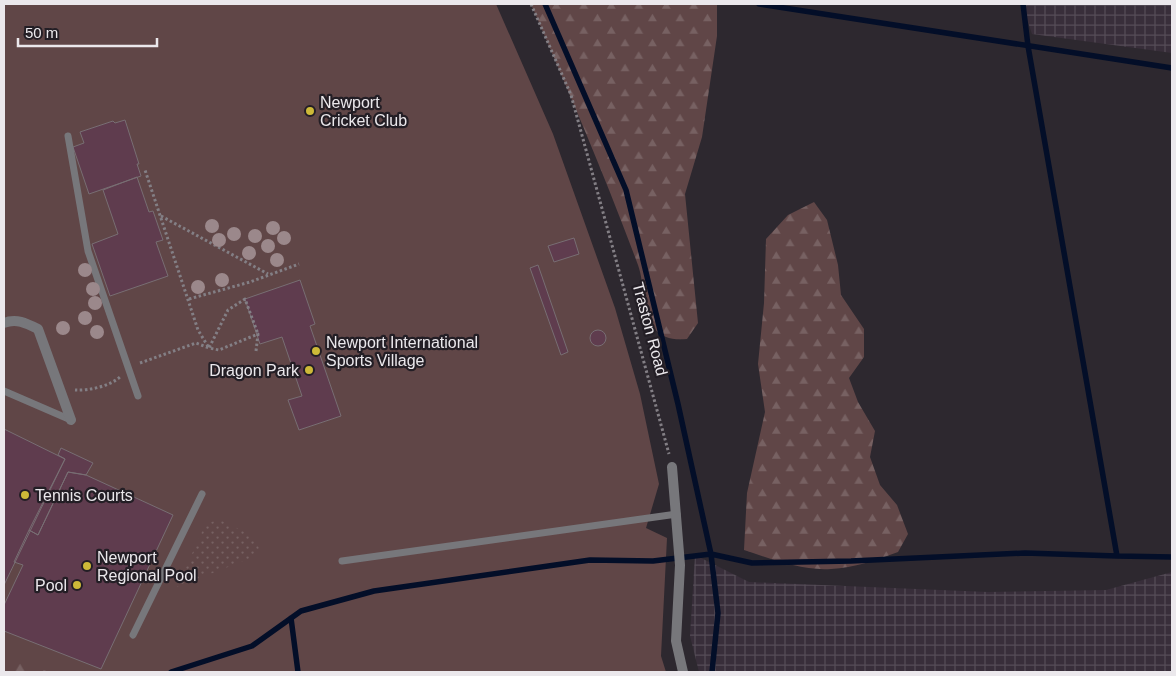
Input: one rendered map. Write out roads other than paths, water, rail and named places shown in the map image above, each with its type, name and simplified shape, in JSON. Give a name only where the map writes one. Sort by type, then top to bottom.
[{"type":"street","points":[[4,323],[11,320],[26,322],[38,329],[71,420]]},
{"type":"street","points":[[672,466],[680,565],[676,642],[683,672]]},
{"type":"lane","points":[[68,136],[88,250],[138,396]]},
{"type":"lane","points":[[4,391],[71,420]]},
{"type":"lane","points":[[133,635],[202,494]]},
{"type":"lane","points":[[342,561],[677,514]]},
{"type":"waterway","points":[[545,4],[626,190],[678,404],[711,554],[752,563],[851,561],[1025,553],[1117,556]]},
{"type":"waterway","points":[[759,4],[1172,68]]},
{"type":"waterway","points":[[1023,4],[1028,46],[1117,556],[1172,557]]},
{"type":"waterway","points":[[171,672],[252,646],[301,611],[374,591],[590,560],[653,561],[711,554],[718,613],[712,672]]},
{"type":"waterway","points":[[291,618],[298,672]]},
{"type":"place","name":"Newport Cricket Club","points":[[310,111]]},
{"type":"place","name":"Newport International Sports Village","points":[[316,351]]},
{"type":"place","name":"Dragon Park","points":[[309,370]]},
{"type":"place","name":"Tennis Courts","points":[[25,495]]},
{"type":"place","name":"Newport Regional Pool","points":[[87,566]]},
{"type":"place","name":"Pool","points":[[77,585]]}]
